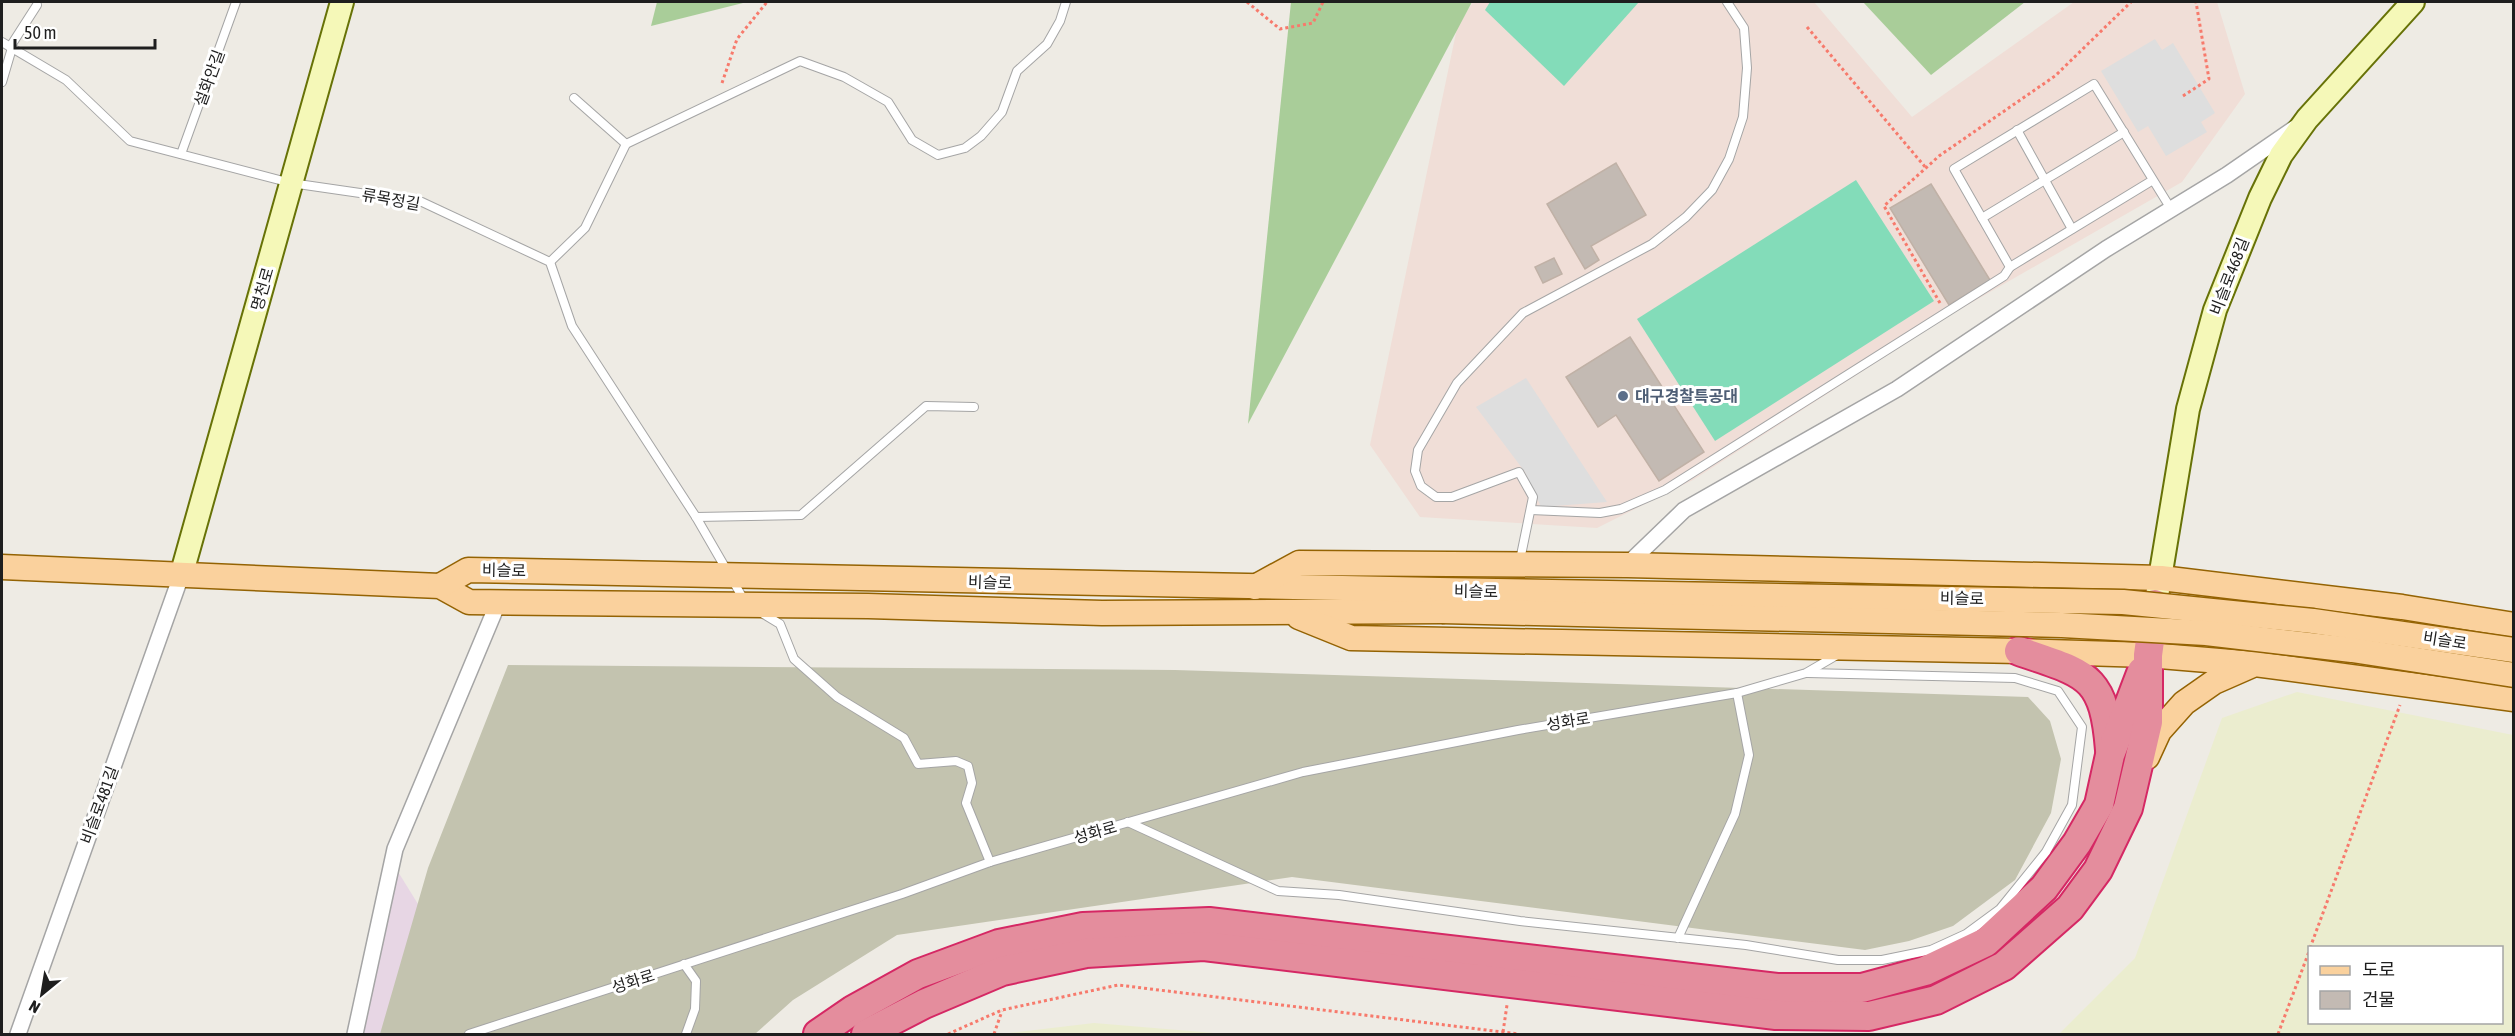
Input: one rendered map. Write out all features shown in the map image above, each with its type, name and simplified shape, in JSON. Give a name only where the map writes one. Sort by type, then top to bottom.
[{"type":"highway","points":[[866,1035],[924,1004],[1002,971],[1086,953],[1204,946],[1776,1015],[1869,1016],[1936,1000],[2004,966],[2070,908],[2098,870],[2128,808],[2148,722],[2148,655],[2158,590]]},
{"type":"highway","points":[[2019,651],[2078,672],[2092,682],[2108,719],[2110,754]]},
{"type":"highway","points":[[818,1035],[854,1010],[918,974],[999,944],[1083,927],[1209,922],[1777,988],[1862,988],[1925,971],[1986,942],[2036,896],[2077,843],[2099,805],[2110,754],[2148,655]]},
{"type":"main road","name":"명천로","points":[[181,576],[342,2]]},
{"type":"main road","name":"비슬로468길","points":[[2158,590],[2188,409],[2215,310],[2260,198],[2281,155],[2307,119],[2413,2]]},
{"type":"main road","points":[[1256,587],[1299,564],[1628,565],[2158,590],[2402,607],[2514,625]]},
{"type":"main road","name":"비슬로","points":[[2,567],[440,586],[469,602],[746,604],[1102,613],[1288,613],[1440,601],[2123,602],[2313,621],[2514,650]]},
{"type":"main road","name":"비슬로","points":[[440,586],[468,570],[728,573],[1256,587],[1440,601],[2062,625],[2206,633],[2352,650],[2514,675]]},
{"type":"main road","points":[[1288,613],[1351,638],[2148,655],[2255,664],[2514,699]]},
{"type":"main road","points":[[2131,795],[2159,730],[2184,703],[2214,682],[2255,664]]},
{"type":"street","points":[[1628,565],[1684,510],[1897,389],[2106,249],[2227,175],[2307,119]]},
{"type":"street","name":"비슬로481길","points":[[18,1035],[181,576]]},
{"type":"street","points":[[355,1035],[395,849],[498,603]]},
{"type":"lane","name":"설화안길","points":[[181,154],[236,2]]},
{"type":"lane","points":[[990,862],[966,803],[972,783],[968,766],[956,761],[918,764],[904,738],[837,697],[794,659],[780,624],[746,604],[696,517],[572,326],[550,262],[585,228],[626,144],[800,61],[844,77],[888,102],[912,140],[938,155],[964,148],[981,136],[1002,112],[1017,71],[1047,44],[1060,21],[1066,2]]},
{"type":"lane","points":[[1520,565],[1533,496],[1519,472],[1452,497],[1436,497],[1421,486],[1415,471],[1418,450],[1457,383],[1523,313],[1652,244],[1686,217],[1712,190],[1729,159],[1743,117],[1747,68],[1744,28],[1727,2]]},
{"type":"lane","points":[[2,82],[11,47],[37,5]]},
{"type":"lane","name":"류목정길","points":[[2,42],[66,80],[130,141],[291,183],[422,202],[550,262]]},
{"type":"lane","points":[[2010,267],[1954,169],[2094,84],[2171,209]]},
{"type":"lane","points":[[574,98],[626,144]]},
{"type":"lane","points":[[2017,130],[2072,229]]},
{"type":"lane","points":[[1982,218],[2124,132]]},
{"type":"lane","points":[[1531,510],[1600,513],[1621,509],[1665,490],[2004,276],[2010,267],[2153,180]]},
{"type":"lane","points":[[696,517],[801,515],[926,406],[974,407]]},
{"type":"lane","points":[[1806,673],[1851,647]]},
{"type":"lane","points":[[1128,822],[1278,891],[1339,895],[1520,921],[1746,945],[1838,960],[1882,960],[1931,950],[1966,934],[2000,909],[2046,852],[2072,805],[2082,727],[2058,691],[2015,678],[1806,673]]},
{"type":"lane","name":"성화로","points":[[470,1035],[902,894],[990,862],[1303,772],[1518,730],[1737,693],[1806,673]]},
{"type":"lane","points":[[1678,938],[1735,814],[1749,755],[1737,693]]},
{"type":"lane","points":[[684,964],[696,981],[695,1009],[687,1035]]},
{"type":"path","points":[[716,101],[737,39],[767,2]]},
{"type":"path","points":[[1247,2],[1280,29],[1313,23],[1323,2]]},
{"type":"path","points":[[2183,96],[2209,79],[2196,2]]},
{"type":"path","points":[[1807,27],[1926,168]]},
{"type":"path","points":[[2311,946],[2408,684]]},
{"type":"path","points":[[2278,1035],[2308,953]]},
{"type":"path","points":[[948,1035],[1002,1010],[1118,985],[1520,1035]]},
{"type":"path","points":[[1503,1032],[1507,1002]]},
{"type":"path","points":[[994,1035],[1002,1010]]},
{"type":"shaded area","points":[[1473,2],[1814,2],[1912,117],[2074,2],[2217,2],[2245,94],[2182,182],[1950,315],[1693,480],[1597,528],[1420,517],[1370,445],[1457,28]]},
{"type":"shaded area","points":[[2155,39],[2162,50],[2173,43],[2215,113],[2201,122],[2207,132],[2166,156],[2148,126],[2138,132],[2101,71]]},
{"type":"shaded area","points":[[1526,378],[1607,502],[1541,507],[1525,472],[1476,407]]},
{"type":"shaded area","points":[[508,665],[1175,670],[2028,697],[2050,721],[2061,759],[2051,813],[2015,880],[1953,926],[1909,941],[1865,950],[1292,877],[897,935],[793,1000],[755,1034],[380,1034],[428,868]]},
{"type":"shaded area","points":[[2297,692],[2513,735],[2513,1034],[2059,1034],[2135,958],[2222,718]]},
{"type":"shaded area","points":[[392,862],[479,1003],[389,1034],[361,1034]]},
{"type":"shaded area","points":[[1094,1023],[1226,1034],[1000,1034]]},
{"type":"green space","points":[[657,2],[747,2],[651,26]]},
{"type":"green space","points":[[1291,2],[1472,2],[1248,424]]},
{"type":"green space","points":[[1490,2],[1639,2],[1564,86],[1485,10]]},
{"type":"green space","points":[[1863,2],[2025,2],[1931,75]]},
{"type":"green space","points":[[1856,180],[1934,301],[1715,441],[1637,319]]},
{"type":"building","points":[[1616,163],[1646,215],[1591,246],[1599,260],[1585,269],[1547,204]]},
{"type":"building","points":[[1931,184],[1990,280],[1949,305],[1890,208]]},
{"type":"building","points":[[1554,258],[1562,274],[1543,283],[1535,267]]},
{"type":"building","name":"대구경찰특공대","points":[[1630,337],[1704,452],[1659,481],[1616,415],[1598,427],[1566,377]]},
{"type":"place","name":"대구경찰특공대","points":[[1623,396]]}]
